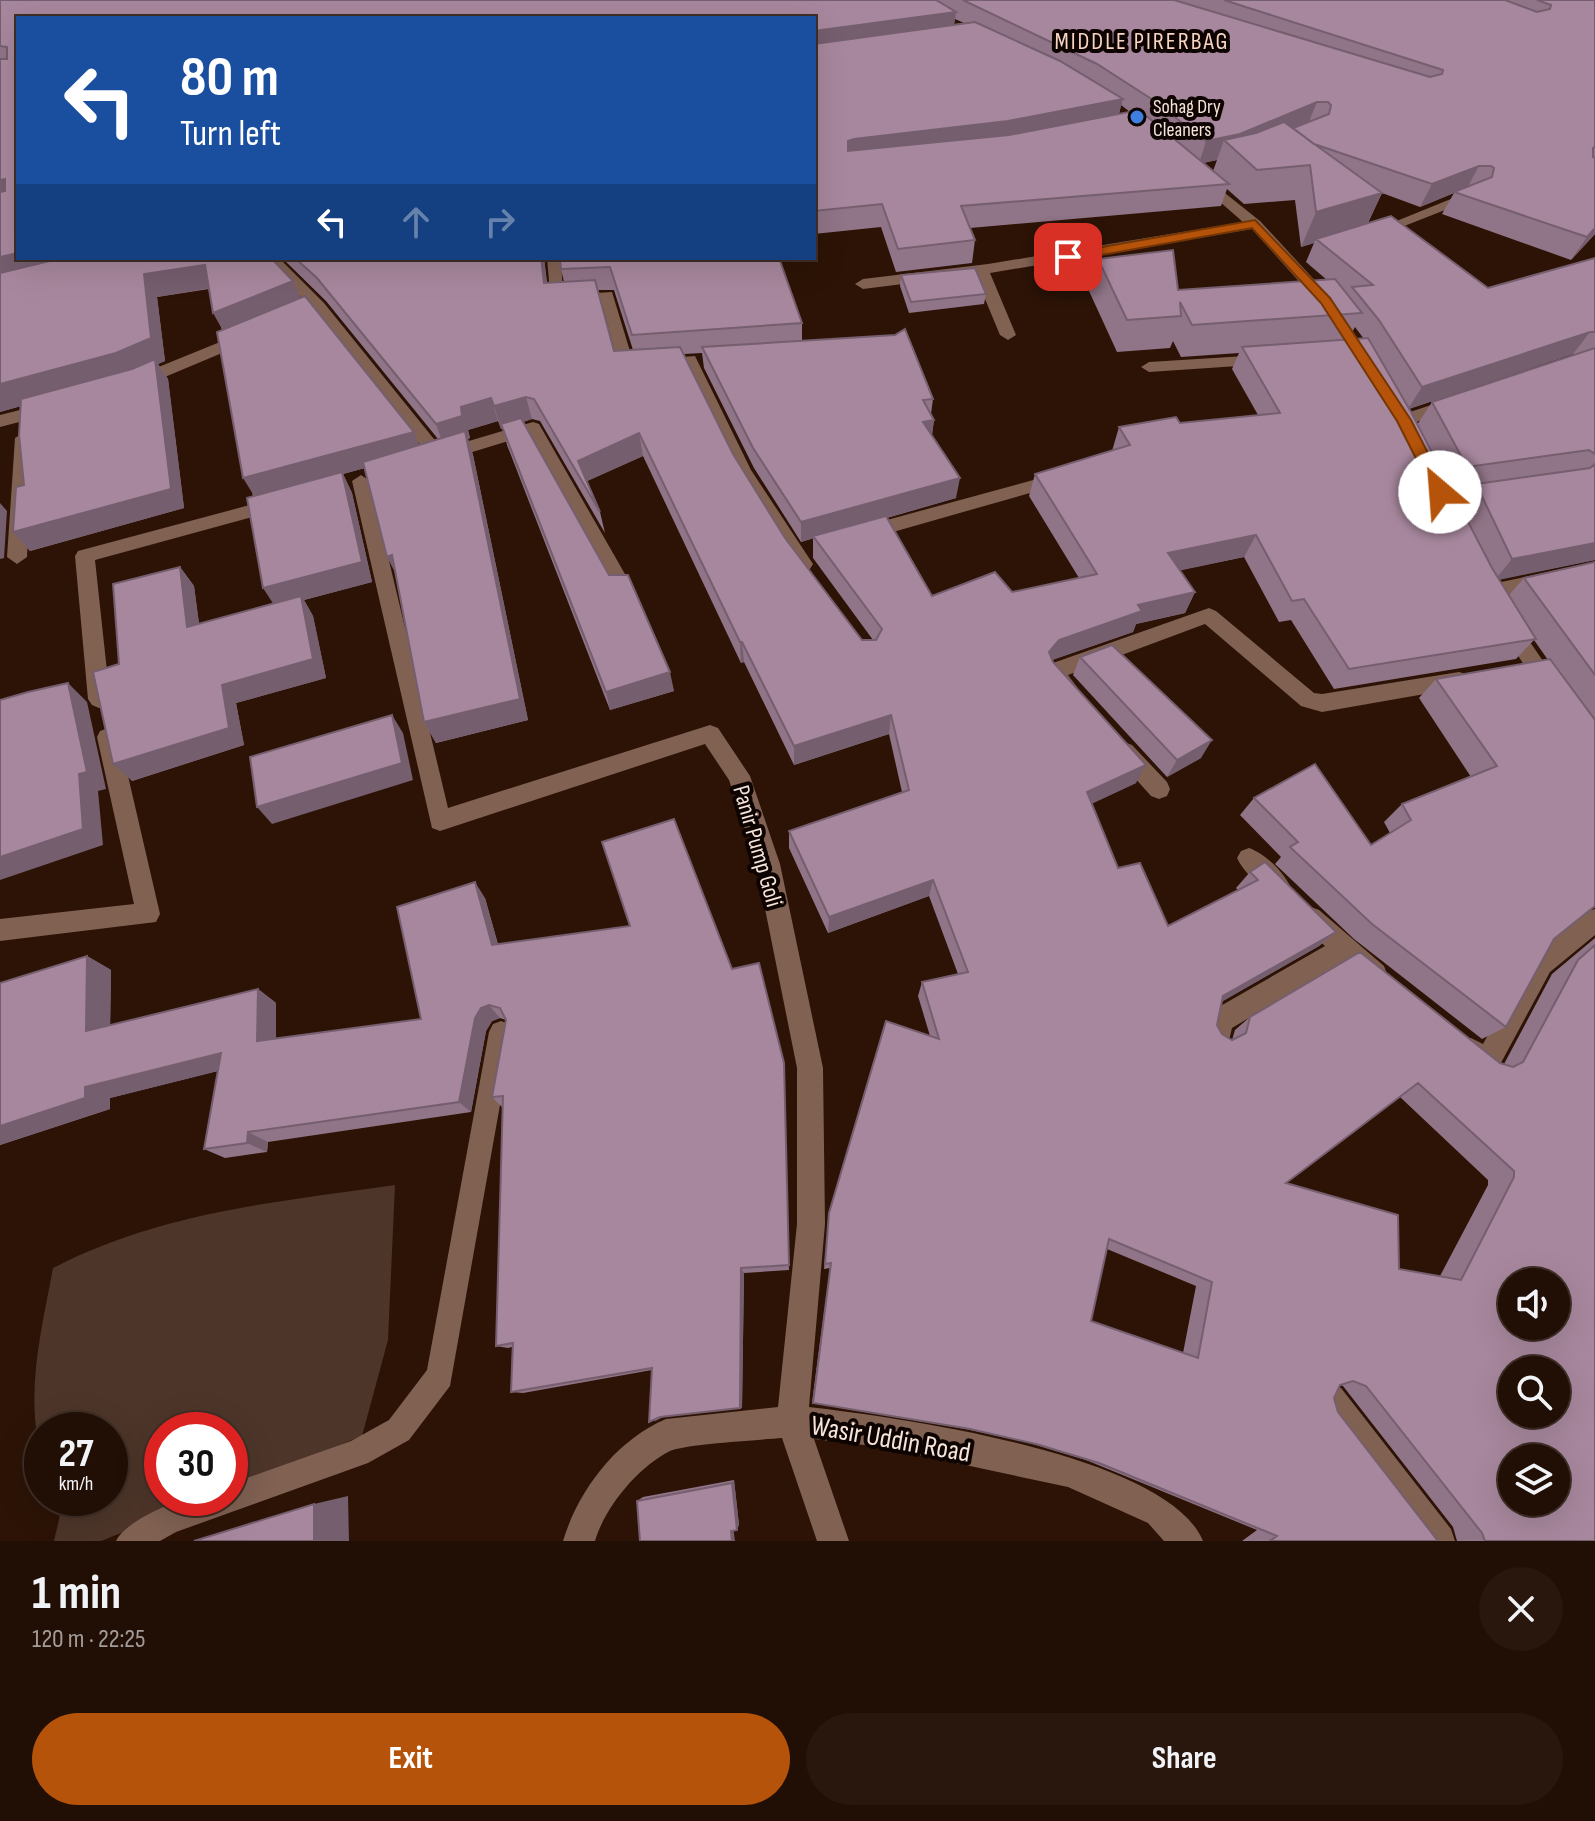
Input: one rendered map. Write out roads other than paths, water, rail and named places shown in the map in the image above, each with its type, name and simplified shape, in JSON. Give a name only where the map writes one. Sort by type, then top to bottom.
[{"type":"street","points":[[1197,169],[1255,224],[1296,256],[1334,314]]},
{"type":"street","points":[[1360,237],[1473,194]]},
{"type":"street","points":[[863,284],[981,270],[1255,224]]},
{"type":"street","points":[[273,260],[438,456]]},
{"type":"street","points":[[554,260],[556,300],[607,295],[626,367],[697,359],[743,471],[802,551],[813,578]]},
{"type":"street","points":[[981,270],[1008,335]]},
{"type":"street","points":[[124,386],[263,330]]},
{"type":"street","points":[[1149,367],[1284,358]]},
{"type":"street","points":[[1403,420],[1463,400]]},
{"type":"street","points":[[0,421],[68,403]]},
{"type":"street","points":[[17,557],[25,416]]},
{"type":"street","points":[[412,465],[533,428],[623,588]]},
{"type":"street","name":"Panir Pump Goli","points":[[387,473],[353,483],[440,821],[710,734],[739,776],[768,864],[810,1068],[811,1224],[792,1421],[833,1541]]},
{"type":"street","points":[[839,541],[1078,474]]},
{"type":"street","points":[[1434,480],[1446,506],[1514,489]]},
{"type":"street","points":[[0,930],[148,914],[90,689],[85,556],[300,498]]},
{"type":"street","points":[[1561,702],[1527,669],[1484,585],[1595,569]]},
{"type":"street","points":[[1086,709],[1055,674],[1060,669],[1202,616],[1209,616],[1308,700],[1322,703],[1473,678]]},
{"type":"street","points":[[1107,732],[1159,789]]},
{"type":"street","points":[[1249,858],[1343,949],[1391,987]]},
{"type":"street","points":[[1451,1035],[1487,1063],[1541,964],[1595,920]]},
{"type":"street","points":[[1219,1036],[1219,1021],[1343,949]]},
{"type":"street","points":[[1330,1399],[1439,1541]]},
{"type":"street","name":"Wasir Uddin Road","points":[[579,1541],[585,1521],[623,1467],[666,1435],[792,1421],[881,1431],[1070,1472],[1159,1512],[1187,1541]]},
{"type":"lane","points":[[131,1541],[169,1520],[358,1453],[399,1430],[440,1376],[501,1032]]},
{"type":"place","name":"Sohag Dry Cleaners","points":[[1137,117]]},
{"type":"district","name":"MIDDLE PIRERBAG","points":[[1142,41]]}]
